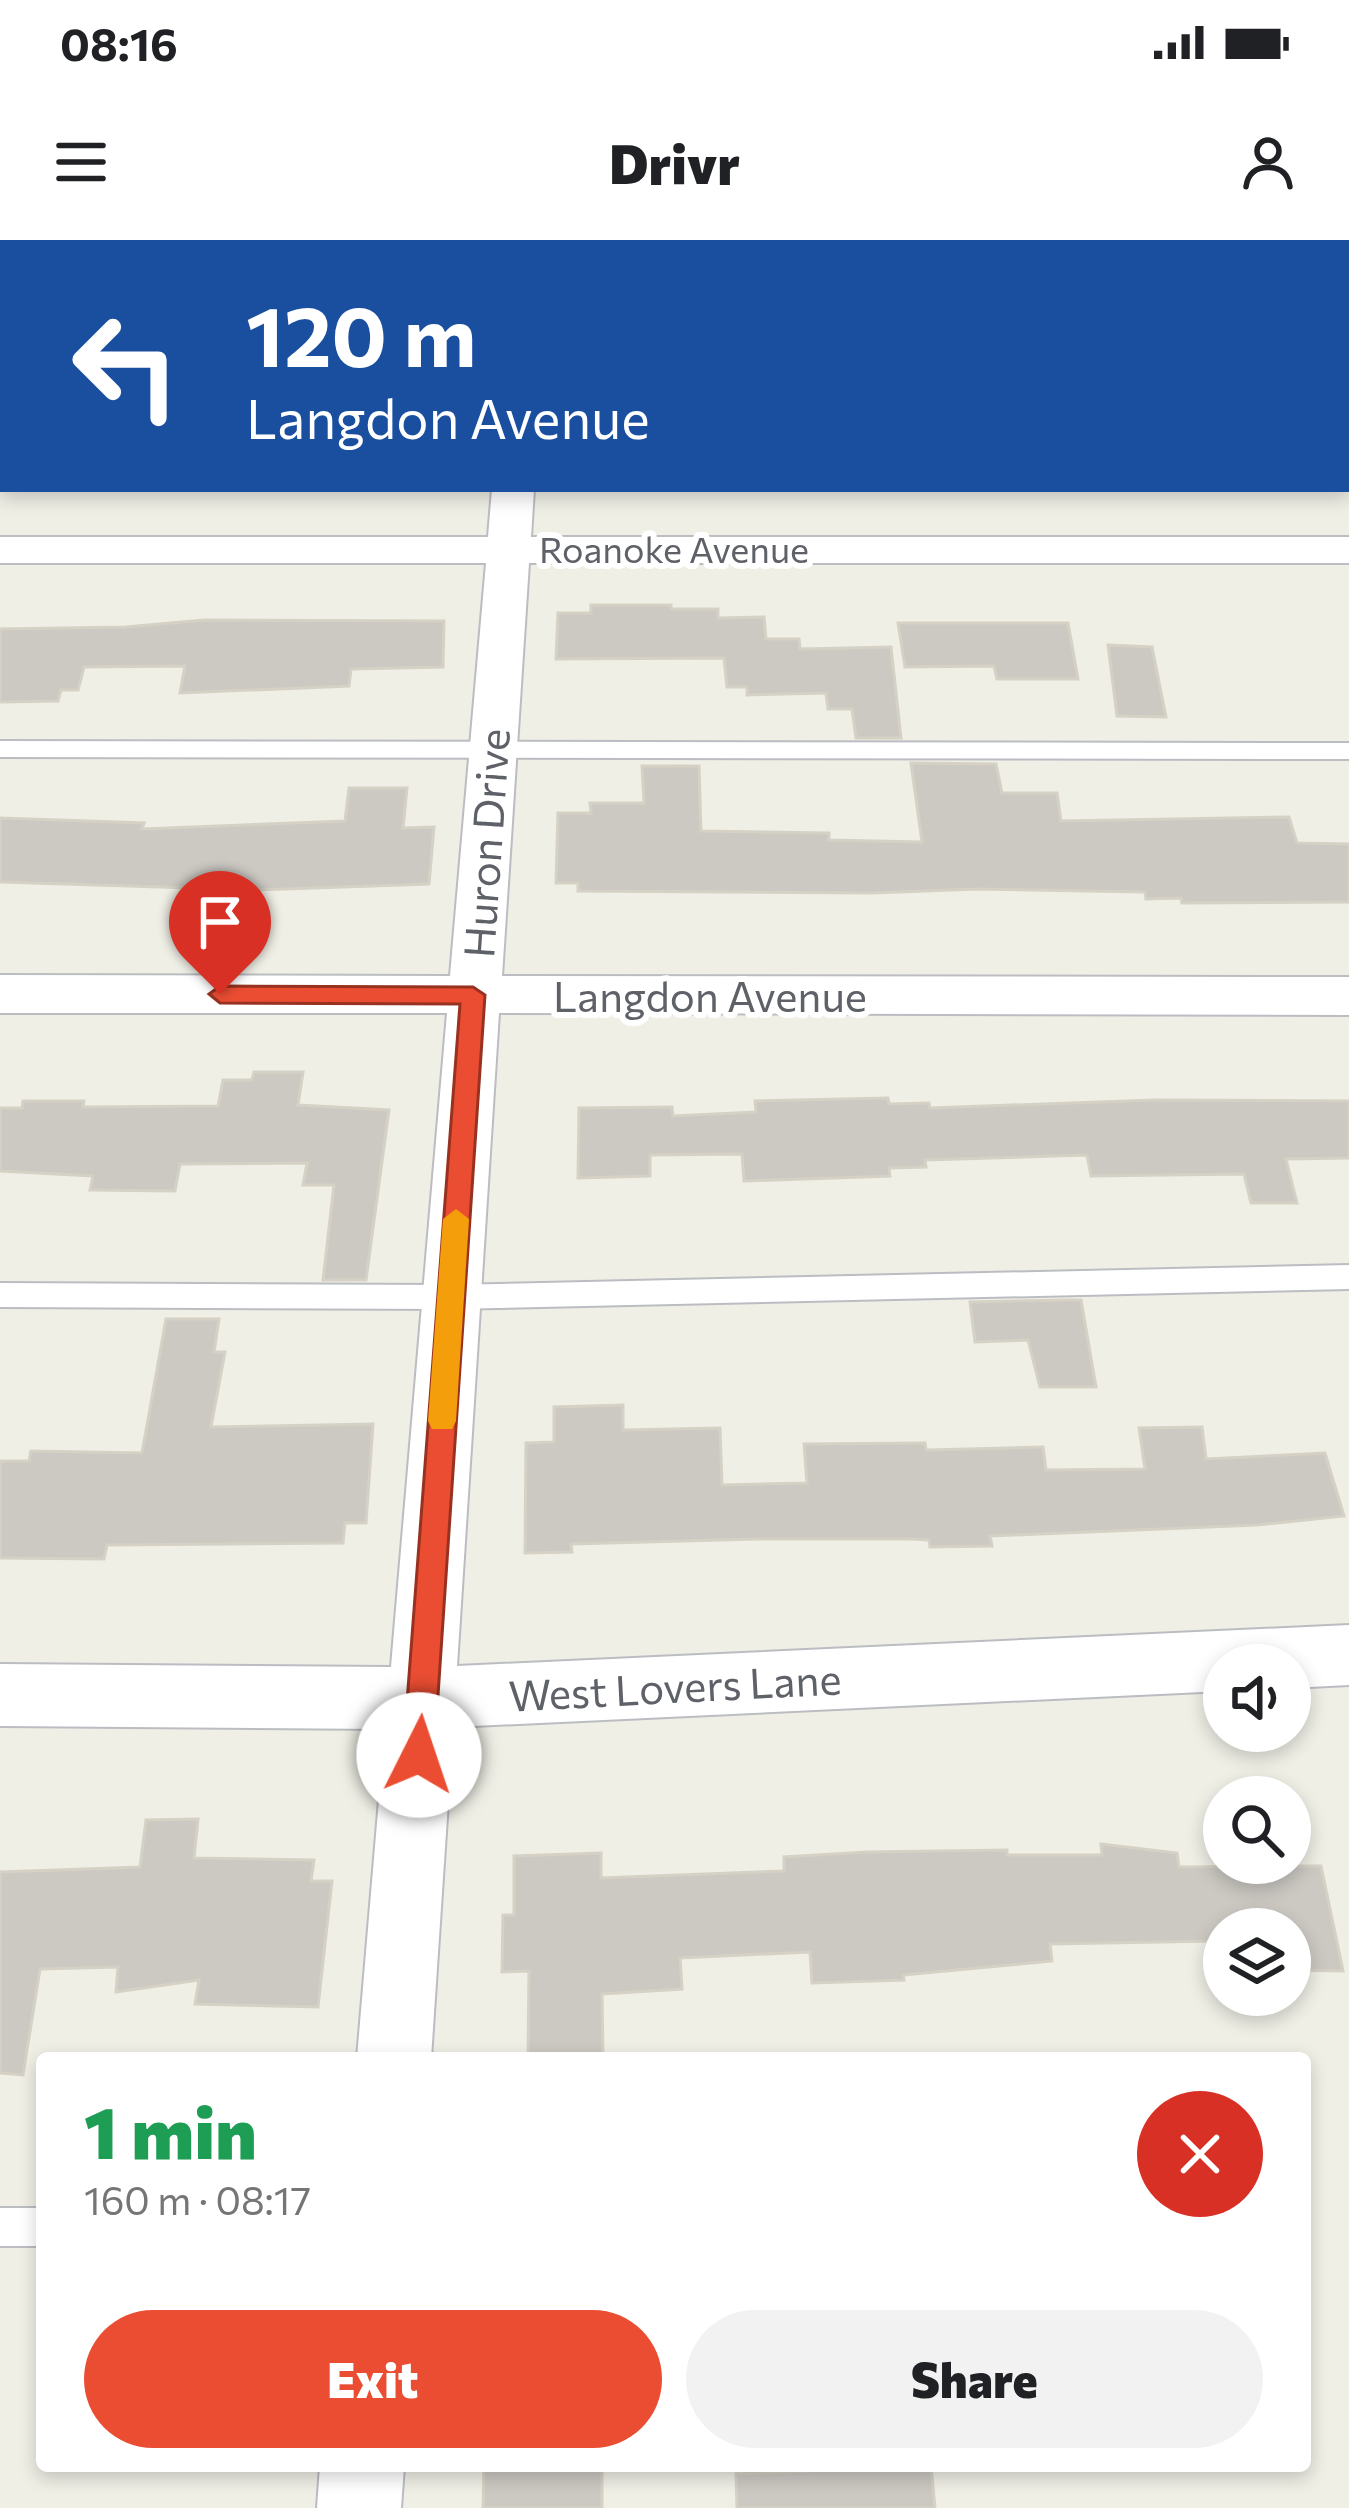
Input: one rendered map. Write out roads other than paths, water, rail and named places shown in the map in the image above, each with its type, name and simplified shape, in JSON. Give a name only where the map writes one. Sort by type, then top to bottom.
[{"type":"street","name":"Huron Drive","points":[[394,2052],[513,492]]},
{"type":"street","name":"Roanoke Avenue","points":[[0,550],[1349,550]]},
{"type":"street","name":"Langdon Avenue","points":[[0,994],[1349,995]]},
{"type":"street","name":"West Lovers Lane","points":[[0,1695],[423,1698],[1349,1655]]},
{"type":"street","points":[[359,2508],[362,2472]]},
{"type":"lane","points":[[0,749],[1349,751]]},
{"type":"lane","points":[[0,1295],[450,1297],[1349,1277]]},
{"type":"lane","points":[[0,2227],[36,2227]]}]
